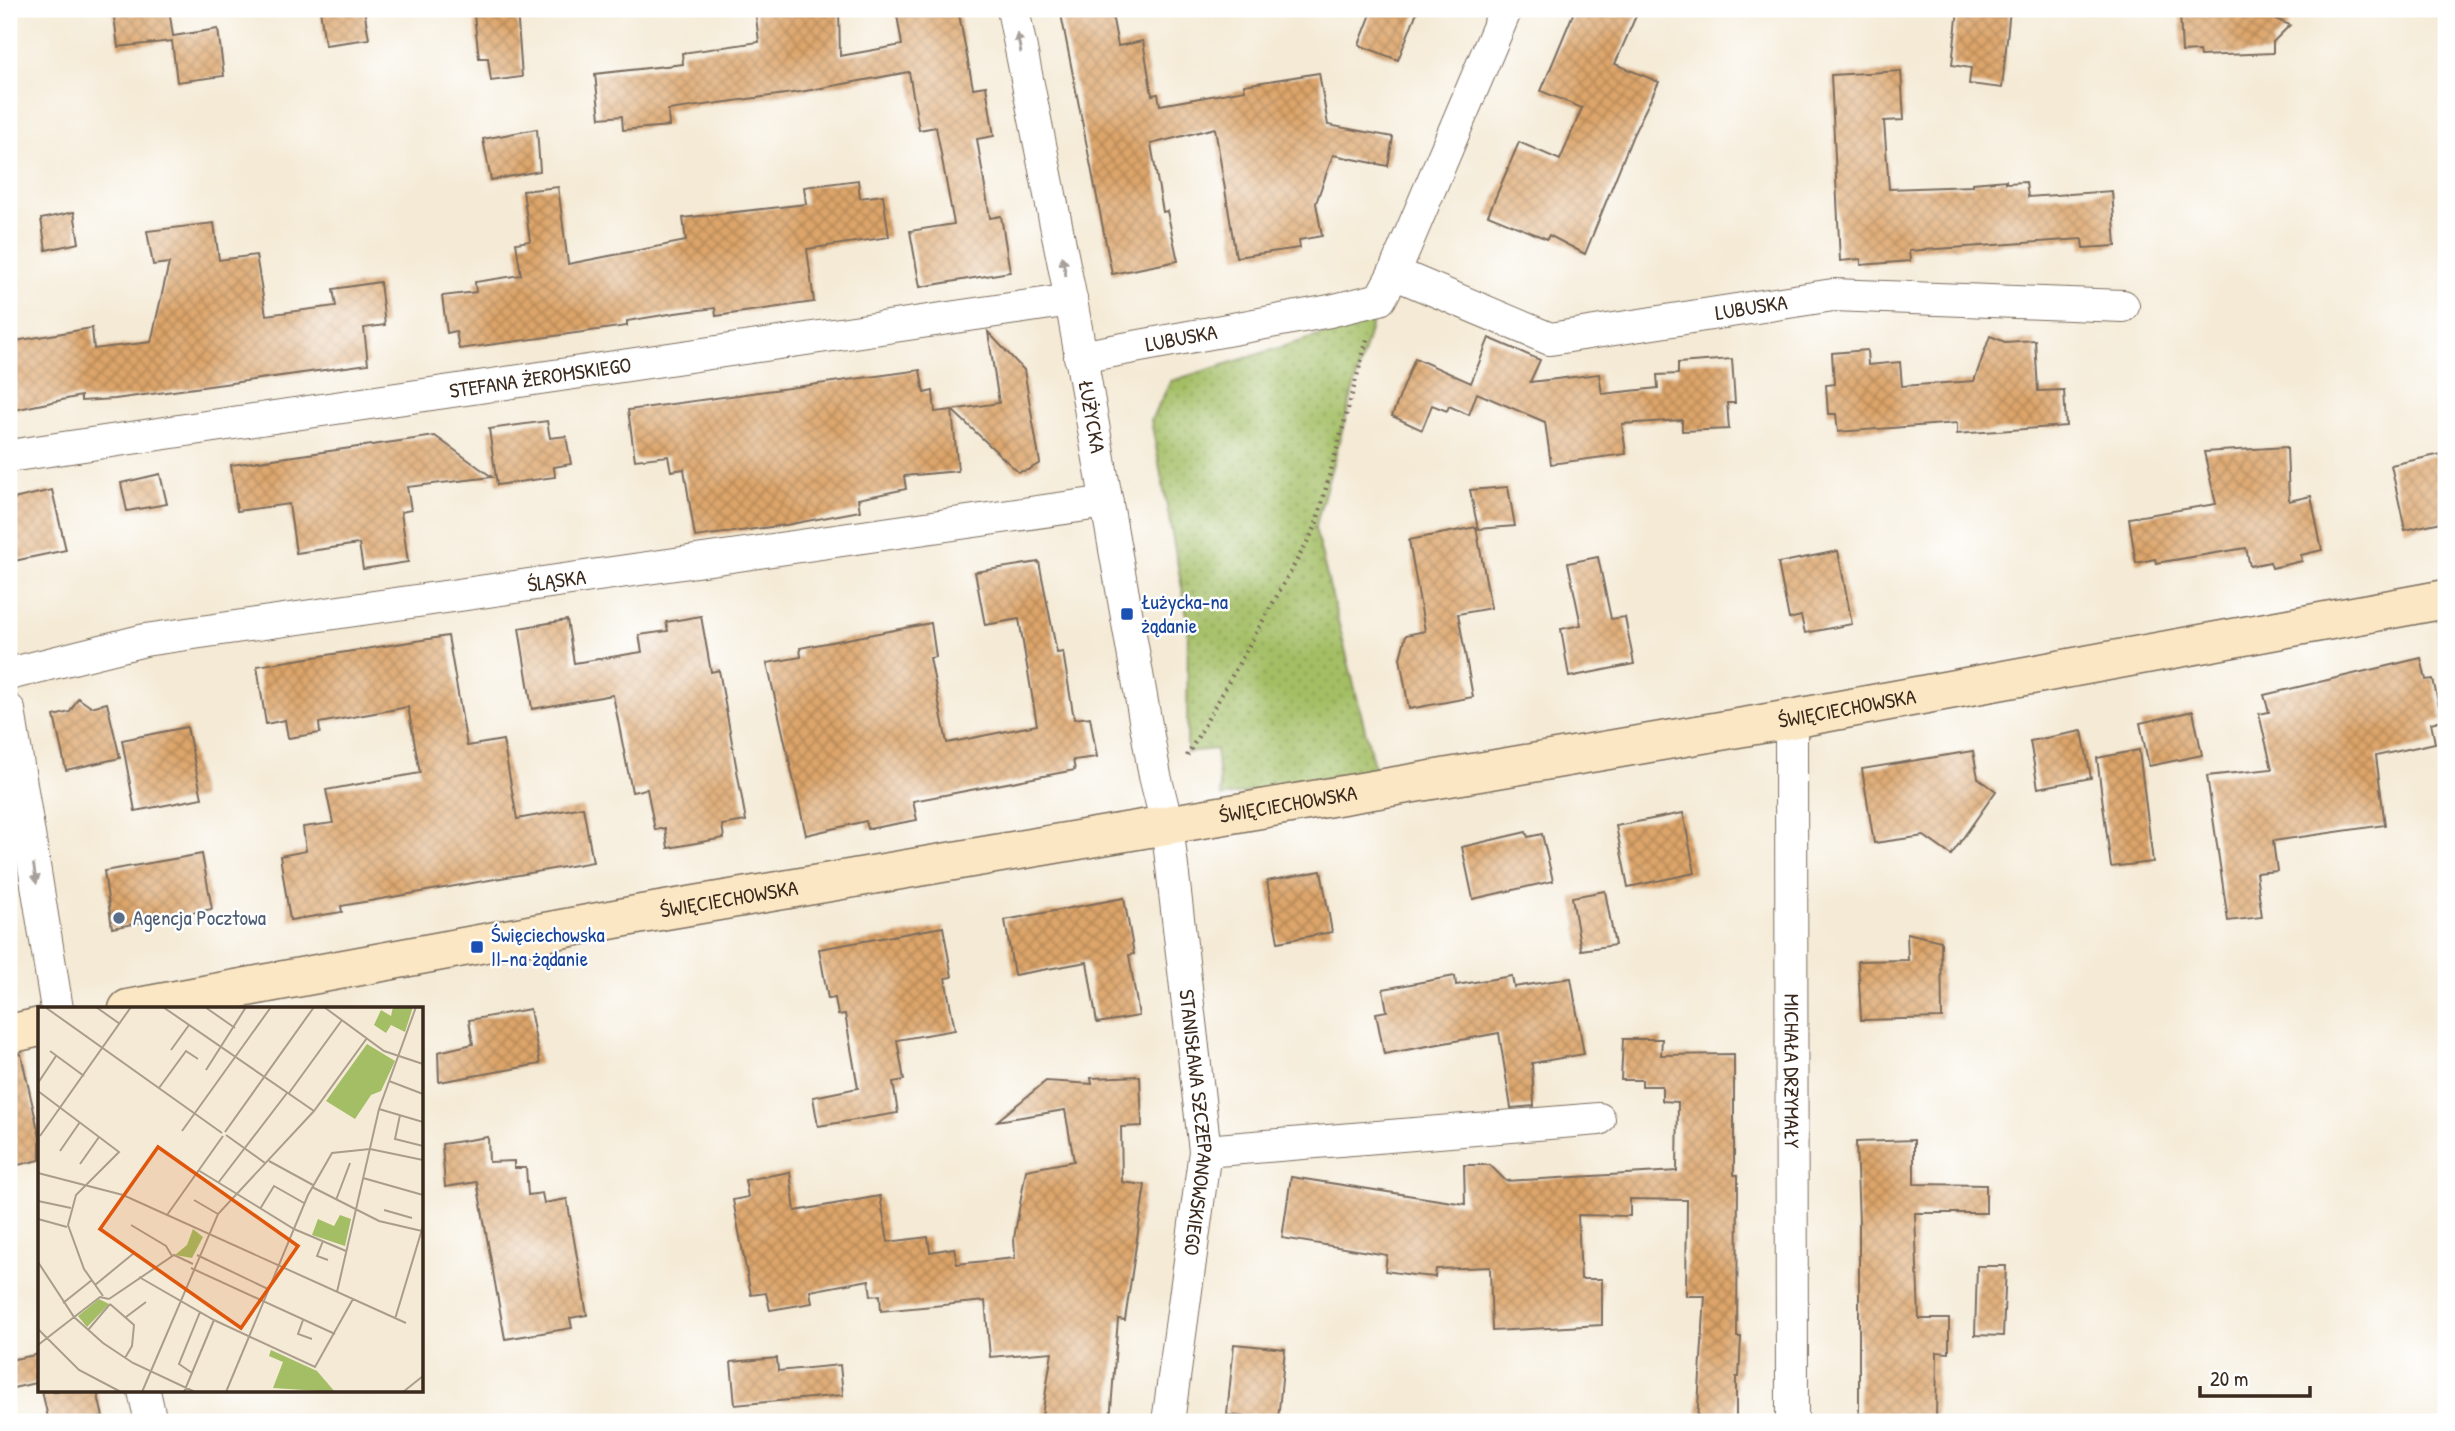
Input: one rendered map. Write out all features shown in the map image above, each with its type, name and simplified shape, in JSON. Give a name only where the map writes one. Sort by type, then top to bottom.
[{"type":"street","name":"ŁUŻYCKA","points":[[1013,9],[1071,300],[1155,776],[1167,824]]},
{"type":"street","points":[[1387,286],[1506,9]]},
{"type":"street","name":"LUBUSKA","points":[[1080,357],[1317,314],[1387,286],[1550,339],[1833,295],[2123,306]]},
{"type":"street","name":"STEFANA ŻEROMSKIEGO","points":[[9,456],[1071,300]]},
{"type":"street","name":"ŚLĄSKA","points":[[9,674],[145,640],[1107,502]]},
{"type":"street","name":"ŚWIĘCIECHOWSKA","points":[[139,1007],[655,912],[1791,719],[2446,599]]},
{"type":"street","points":[[9,710],[57,1007]]},
{"type":"street","name":"MICHAŁA DRZYMAŁY","points":[[1791,719],[1792,1422]]},
{"type":"street","name":"STANISŁAWA SZCZEPANOWSKIEGO","points":[[1167,824],[1205,1151],[1168,1422]]},
{"type":"street","points":[[9,1034],[38,1027]]},
{"type":"street","points":[[1205,1151],[1600,1119]]},
{"type":"street","points":[[144,1392],[151,1422]]},
{"type":"path","points":[[1185,760],[1315,528],[1387,286]]},
{"type":"green space","points":[[1373,319],[1315,528],[1375,770],[1221,797],[1216,749],[1187,752],[1188,621],[1151,420],[1171,381]]},
{"type":"building","points":[[113,9],[169,9],[173,36],[218,29],[224,76],[177,82],[172,41],[118,47]]},
{"type":"building","points":[[320,9],[364,9],[369,39],[325,45]]},
{"type":"building","points":[[517,9],[522,77],[491,81],[488,58],[479,58],[474,15]]},
{"type":"building","points":[[755,9],[839,9],[840,56],[902,45],[896,9],[958,9],[973,88],[986,86],[994,136],[977,139],[990,218],[1001,216],[1010,272],[920,287],[910,231],[954,224],[936,127],[919,130],[909,72],[800,92],[668,110],[669,126],[623,130],[622,116],[600,118],[595,74],[683,64],[682,53],[759,42]]},
{"type":"building","points":[[1060,9],[1111,9],[1118,46],[1143,41],[1152,95],[1158,94],[1160,105],[1245,90],[1244,85],[1319,73],[1328,125],[1393,137],[1388,166],[1333,155],[1316,203],[1322,236],[1299,240],[1300,248],[1236,257],[1215,128],[1151,144],[1163,212],[1167,211],[1178,261],[1112,274]]},
{"type":"building","points":[[1373,9],[1418,9],[1398,60],[1359,45]]},
{"type":"building","points":[[1575,9],[1639,9],[1615,64],[1659,82],[1633,135],[1585,254],[1549,235],[1547,239],[1488,215],[1519,142],[1560,160],[1582,108],[1541,91]]},
{"type":"building","points":[[1958,9],[2010,9],[2002,88],[1969,84],[1971,68],[1952,65]]},
{"type":"building","points":[[2198,9],[2271,9],[2271,17],[2290,25],[2273,42],[2273,53],[2200,56],[2199,51],[2182,52],[2180,13],[2199,13]]},
{"type":"building","points":[[1901,71],[1904,120],[1884,121],[1889,189],[1973,186],[1973,183],[2006,180],[2006,183],[2026,182],[2028,197],[2112,191],[2116,246],[2083,248],[2082,239],[1909,251],[1910,261],[1861,265],[1861,259],[1840,261],[1831,75]]},
{"type":"building","points":[[537,129],[540,171],[491,180],[483,139]]},
{"type":"building","points":[[858,180],[860,198],[883,195],[889,237],[807,249],[814,302],[716,316],[715,308],[675,313],[627,321],[627,326],[459,349],[456,331],[447,333],[442,296],[476,292],[475,282],[521,275],[516,243],[530,241],[523,191],[558,187],[568,264],[686,241],[683,218],[806,204],[804,187]]},
{"type":"building","points":[[74,212],[79,243],[46,250],[41,219]]},
{"type":"building","points":[[214,223],[219,260],[256,255],[266,315],[336,306],[333,289],[380,282],[385,325],[364,328],[368,364],[115,399],[81,401],[81,396],[9,411],[9,342],[92,328],[94,349],[151,342],[169,263],[153,265],[147,231]]},
{"type":"building","points":[[988,332],[1024,370],[1040,463],[1028,470],[1018,472],[952,410],[999,403]]},
{"type":"building","points":[[1990,336],[2005,342],[2035,340],[2038,391],[2064,390],[2066,426],[1957,434],[1957,423],[1838,432],[1836,414],[1828,414],[1826,385],[1834,384],[1832,353],[1867,350],[1868,365],[1900,362],[1902,386],[1974,381]]},
{"type":"building","points":[[1489,338],[1540,360],[1530,382],[1599,374],[1602,394],[1658,388],[1657,375],[1678,374],[1678,363],[1732,359],[1735,403],[1727,403],[1729,429],[1682,431],[1682,420],[1622,424],[1626,454],[1551,464],[1545,422],[1477,393],[1469,415],[1449,406],[1447,411],[1432,405],[1422,430],[1392,416],[1415,358],[1471,383]]},
{"type":"building","points":[[920,370],[924,393],[933,391],[935,412],[952,410],[958,471],[904,476],[906,489],[858,499],[860,511],[786,525],[695,537],[684,469],[671,471],[668,456],[635,460],[628,410]]},
{"type":"building","points":[[547,421],[550,438],[566,436],[571,464],[554,467],[555,477],[497,485],[489,429]]},
{"type":"building","points":[[435,436],[492,477],[407,487],[411,510],[401,512],[408,562],[363,569],[359,544],[296,553],[289,504],[237,511],[231,465]]},
{"type":"building","points":[[2287,447],[2289,501],[2311,496],[2322,550],[2301,555],[2302,561],[2272,568],[2270,562],[2250,566],[2246,548],[2156,563],[2155,559],[2136,563],[2129,518],[2216,504],[2204,452]]},
{"type":"building","points":[[2446,453],[2446,521],[2405,530],[2391,465]]},
{"type":"building","points":[[160,474],[167,504],[127,511],[121,483]]},
{"type":"building","points":[[1508,487],[1515,526],[1478,529],[1470,490]]},
{"type":"building","points":[[52,490],[66,550],[14,561],[9,539],[9,500]]},
{"type":"building","points":[[1476,527],[1491,608],[1458,614],[1473,697],[1409,709],[1400,658],[1406,635],[1425,631],[1409,540]]},
{"type":"building","points":[[1838,551],[1852,624],[1805,633],[1801,616],[1789,619],[1778,563]]},
{"type":"building","points":[[1598,557],[1611,619],[1625,617],[1634,664],[1569,677],[1561,629],[1581,625],[1568,563]]},
{"type":"building","points":[[1039,562],[1057,653],[1063,652],[1074,719],[1090,717],[1097,757],[1073,760],[1075,770],[913,801],[917,820],[868,829],[866,821],[806,835],[767,663],[801,657],[800,648],[931,623],[936,657],[930,658],[947,743],[1037,725],[1019,619],[985,625],[975,572]]},
{"type":"building","points":[[701,616],[711,672],[719,670],[746,821],[722,825],[724,838],[668,848],[665,828],[655,830],[647,789],[632,792],[613,695],[532,709],[519,628],[567,620],[574,663],[642,652],[639,635],[668,631],[666,622]]},
{"type":"building","points":[[448,636],[467,746],[503,740],[517,819],[583,807],[593,862],[341,906],[342,912],[290,920],[280,856],[306,851],[303,827],[333,823],[326,790],[420,773],[408,707],[319,723],[320,733],[288,738],[285,720],[266,724],[257,666]]},
{"type":"building","points":[[2421,658],[2426,680],[2433,679],[2442,720],[2431,723],[2435,743],[2376,756],[2385,825],[2273,841],[2277,871],[2256,873],[2262,917],[2228,921],[2207,776],[2272,769],[2259,714],[2269,712],[2264,695]]},
{"type":"building","points":[[78,698],[91,707],[107,703],[120,758],[66,770],[54,716],[70,712]]},
{"type":"building","points":[[2193,711],[2202,755],[2149,766],[2140,723]]},
{"type":"building","points":[[187,727],[202,798],[135,811],[122,740]]},
{"type":"building","points":[[2082,731],[2091,778],[2038,788],[2030,741]]},
{"type":"building","points":[[2139,750],[2153,862],[2111,867],[2097,758]]},
{"type":"building","points":[[1973,751],[1978,778],[1996,791],[1951,855],[1924,836],[1874,843],[1862,769]]},
{"type":"building","points":[[1683,813],[1695,873],[1628,887],[1616,826]]},
{"type":"building","points":[[1526,832],[1528,837],[1542,834],[1553,881],[1473,899],[1462,847]]},
{"type":"building","points":[[202,854],[212,909],[112,928],[104,871]]},
{"type":"building","points":[[1321,871],[1332,932],[1278,942],[1267,881]]},
{"type":"building","points":[[1605,891],[1615,945],[1581,950],[1572,897]]},
{"type":"building","points":[[1124,898],[1134,954],[1129,955],[1139,1016],[1097,1023],[1087,962],[1014,975],[1005,920]]},
{"type":"building","points":[[943,927],[952,977],[945,978],[955,1030],[897,1040],[904,1080],[893,1082],[898,1113],[818,1126],[813,1097],[858,1088],[845,1014],[838,1015],[835,998],[828,999],[819,949]]},
{"type":"building","points":[[1907,933],[1941,941],[1942,1018],[1861,1020],[1858,961],[1908,960]]},
{"type":"building","points":[[1455,976],[1456,985],[1512,976],[1514,987],[1571,978],[1584,1054],[1532,1063],[1534,1106],[1511,1108],[1499,1033],[1384,1054],[1376,1013],[1387,1011],[1383,989]]},
{"type":"building","points":[[530,1009],[540,1064],[439,1082],[438,1052],[473,1044],[469,1020]]},
{"type":"building","points":[[1623,1039],[1662,1039],[1661,1055],[1734,1054],[1734,1175],[1738,1175],[1737,1337],[1741,1337],[1739,1377],[1736,1377],[1736,1422],[1697,1422],[1705,1296],[1686,1296],[1687,1200],[1630,1199],[1630,1216],[1578,1215],[1581,1279],[1602,1279],[1602,1325],[1492,1331],[1490,1267],[1436,1269],[1435,1277],[1413,1275],[1385,1271],[1387,1255],[1282,1238],[1291,1177],[1465,1204],[1464,1165],[1490,1165],[1506,1181],[1677,1171],[1678,1102],[1662,1101],[1662,1086],[1642,1086],[1642,1080],[1621,1080]]},
{"type":"building","points":[[21,1054],[38,1129],[38,1160],[9,1167],[9,1055]]},
{"type":"building","points":[[1140,1076],[1142,1126],[1121,1127],[1122,1182],[1145,1185],[1125,1320],[1118,1319],[1110,1422],[1041,1422],[1052,1352],[990,1357],[985,1301],[881,1311],[880,1295],[871,1296],[869,1280],[810,1291],[812,1303],[770,1310],[766,1293],[751,1295],[733,1200],[748,1197],[745,1180],[790,1172],[795,1211],[880,1196],[888,1242],[928,1237],[930,1252],[954,1248],[957,1264],[1015,1258],[1014,1238],[1026,1170],[1074,1161],[1065,1110],[997,1121],[1046,1081],[1092,1084],[1091,1078]]},
{"type":"building","points":[[488,1137],[489,1162],[514,1161],[514,1168],[526,1168],[528,1195],[542,1193],[544,1203],[567,1199],[587,1315],[570,1318],[572,1328],[505,1339],[477,1182],[445,1187],[442,1144]]},
{"type":"building","points":[[1914,1140],[1914,1184],[1986,1185],[1986,1213],[1915,1213],[1919,1319],[1949,1319],[1949,1353],[1937,1352],[1936,1422],[1863,1422],[1863,1414],[1859,1414],[1859,1223],[1856,1142]]},
{"type":"building","points":[[1977,1266],[2006,1266],[2003,1336],[1975,1335]]},
{"type":"building","points":[[1234,1344],[1285,1349],[1278,1420],[1227,1415]]},
{"type":"building","points":[[38,1354],[38,1382],[9,1389],[9,1360]]},
{"type":"building","points":[[777,1358],[778,1371],[840,1365],[843,1395],[735,1405],[731,1362]]},
{"type":"building","points":[[42,1392],[97,1392],[103,1417],[78,1422],[49,1422]]},
{"type":"place","name":"Łużycka-na żądanie","points":[[1127,614]]},
{"type":"place","name":"Agencja Pocztowa","points":[[119,918]]},
{"type":"place","name":"Święciechowska II-na żądanie","points":[[477,947]]}]
